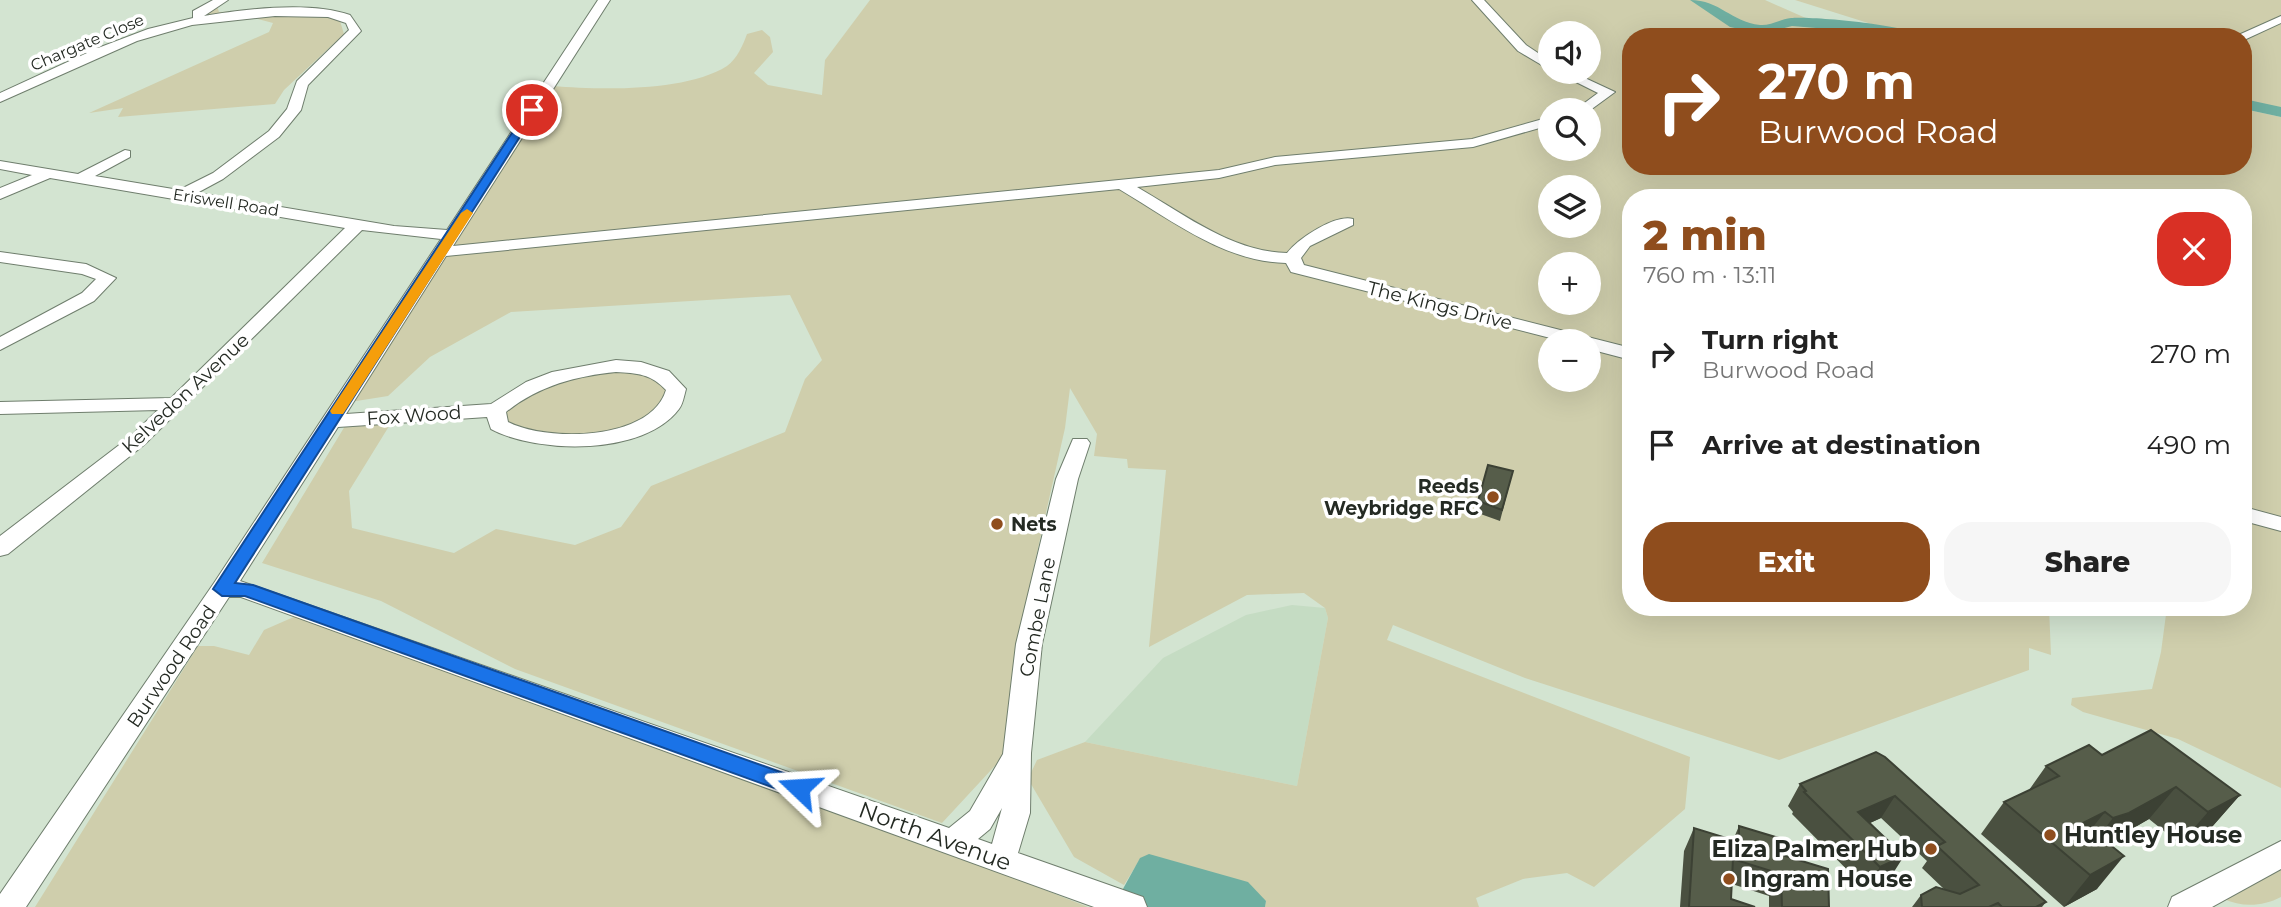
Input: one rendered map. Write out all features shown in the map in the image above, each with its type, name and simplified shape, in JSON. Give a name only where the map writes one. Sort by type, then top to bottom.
[{"type":"street","points":[[199,21],[197,13],[222,0]]},
{"type":"street","name":"Burwood Road","points":[[9,907],[222,589],[604,0]]},
{"type":"street","points":[[1478,0],[1522,48],[1538,58]]},
{"type":"street","name":"Chargate Close","points":[[0,97],[152,32],[199,21],[237,15],[321,13],[351,20],[355,31],[302,84],[294,110],[274,134],[218,176],[183,195]]},
{"type":"street","points":[[2252,32],[2281,19]]},
{"type":"street","points":[[74,47],[103,53]]},
{"type":"street","points":[[1590,84],[1608,92],[1599,98]]},
{"type":"street","name":"Eriswell Road","points":[[0,165],[433,236],[446,244],[1219,174],[1276,161],[1473,144],[1538,125]]},
{"type":"street","points":[[79,179],[125,154]]},
{"type":"street","points":[[0,194],[47,174]]},
{"type":"street","name":"The Kings Drive","points":[[1122,184],[1226,243],[1273,260],[1294,263],[1539,329]]},
{"type":"street","points":[[1294,263],[1304,243],[1346,222]]},
{"type":"street","name":"Kelvedon Avenue","points":[[0,548],[111,463],[176,404],[342,238],[359,225]]},
{"type":"street","points":[[0,257],[86,269],[107,278],[88,297],[0,344]]},
{"type":"street","points":[[1601,346],[1622,352]]},
{"type":"street","points":[[599,368],[655,372],[669,379],[676,389],[670,407],[651,421],[627,431],[585,441],[558,443],[522,439],[498,425],[496,410],[513,394],[536,383],[599,368]]},
{"type":"street","points":[[0,408],[176,404]]},
{"type":"street","name":"Fox Wood","points":[[331,421],[496,410]]},
{"type":"street","name":"Combe Lane","points":[[1001,860],[1016,813],[1017,753],[1034,617],[1067,479],[1080,443]]},
{"type":"street","points":[[2252,516],[2281,524]]},
{"type":"street","name":"North Avenue","points":[[222,589],[254,592],[1132,907]]},
{"type":"street","name":"Combe Lane","points":[[953,843],[980,820],[1017,753]]},
{"type":"street","points":[[2183,907],[2281,854]]},
{"type":"shaded area","points":[[870,0],[1765,0],[1817,23],[1824,20],[1863,28],[1622,28],[1622,175],[2252,175],[2252,111],[2281,117],[2281,788],[2178,739],[2083,712],[2071,705],[2072,698],[2152,689],[2166,616],[2252,616],[2252,189],[1622,189],[1622,616],[2049,616],[2051,655],[2029,648],[2029,670],[1779,760],[1525,678],[1393,625],[1387,640],[1690,757],[1685,809],[1594,887],[1567,873],[1523,879],[1476,898],[1479,907],[1265,907],[1266,901],[1140,859],[1124,885],[1074,857],[1028,779],[1037,760],[1085,742],[1297,786],[1328,618],[1325,608],[1304,593],[1247,595],[1149,647],[1166,470],[1128,468],[1127,459],[1094,456],[1097,434],[1070,388],[1065,428],[1034,566],[1005,755],[942,823],[515,669],[381,601],[262,563],[345,426],[391,423],[349,491],[352,528],[454,553],[496,529],[575,545],[621,527],[651,486],[785,432],[805,379],[822,360],[790,295],[511,312],[430,357],[388,396],[350,402],[553,86],[618,88],[689,81],[727,66],[737,56],[747,34],[762,30],[770,37],[773,52],[754,73],[768,85],[822,95],[825,60]]},
{"type":"shaded area","points":[[1795,0],[2281,0],[2281,112],[2252,106],[2252,28],[1884,28]]},
{"type":"shaded area","points":[[217,6],[219,12],[295,9],[340,21],[344,34],[284,90],[275,104],[118,117],[123,108],[89,113],[269,32],[273,23],[250,17],[191,25]]},
{"type":"shaded area","points":[[623,371],[650,376],[671,393],[641,422],[581,438],[512,429],[504,415],[511,404],[523,394],[539,387],[574,377]]},
{"type":"shaded area","points":[[1292,605],[1325,608],[1328,618],[1297,786],[1085,742],[1163,658],[1246,615]]},
{"type":"shaded area","points":[[296,616],[947,851],[1088,907],[35,907],[198,646],[214,646],[249,655],[264,630]]},
{"type":"shaded area","points":[[2281,867],[2281,897],[2252,905],[2224,899]]},
{"type":"water","points":[[1149,854],[1248,882],[1266,901],[1265,907],[1113,907],[1140,858]]},
{"type":"building","name":"Reeds Weybridge RFC","points":[[1488,465],[1513,471],[1502,510],[1478,501]]},
{"type":"building","points":[[2151,730],[2240,795],[2208,812],[2176,787],[2129,813],[2113,818],[2105,812],[2083,823],[2124,856],[2090,875],[2004,802],[2059,776],[2046,766],[2089,745],[2102,755]]},
{"type":"building","points":[[1876,752],[1885,757],[2046,902],[2036,907],[2002,907],[1998,903],[1989,907],[1922,907],[1921,895],[1936,887],[1960,894],[1979,885],[1937,846],[1945,842],[1895,796],[1858,812],[1904,856],[1880,867],[1804,792],[1806,791],[1800,784]]},
{"type":"building","points":[[1739,826],[1782,839],[1782,855],[1828,869],[1829,907],[1782,907],[1781,874],[1733,859],[1731,899],[1755,907],[1689,907],[1694,828],[1739,842]]},
{"type":"waterway","points":[[1697,0],[1735,24],[1754,28]]},
{"type":"waterway","points":[[1770,28],[1792,22],[1866,28]]},
{"type":"waterway","points":[[2252,106],[2281,112]]},
{"type":"slow traffic","points":[[338,411],[467,213]]},
{"type":"place","name":"Reeds Weybridge RFC","points":[[1493,497]]},
{"type":"place","name":"Nets","points":[[997,524]]},
{"type":"place","name":"Huntley House","points":[[2050,835]]},
{"type":"place","name":"Eliza Palmer Hub","points":[[1931,849]]},
{"type":"place","name":"Ingram House","points":[[1729,879]]},
{"type":"route","points":[[532,110],[222,589],[246,590],[799,788]]}]
